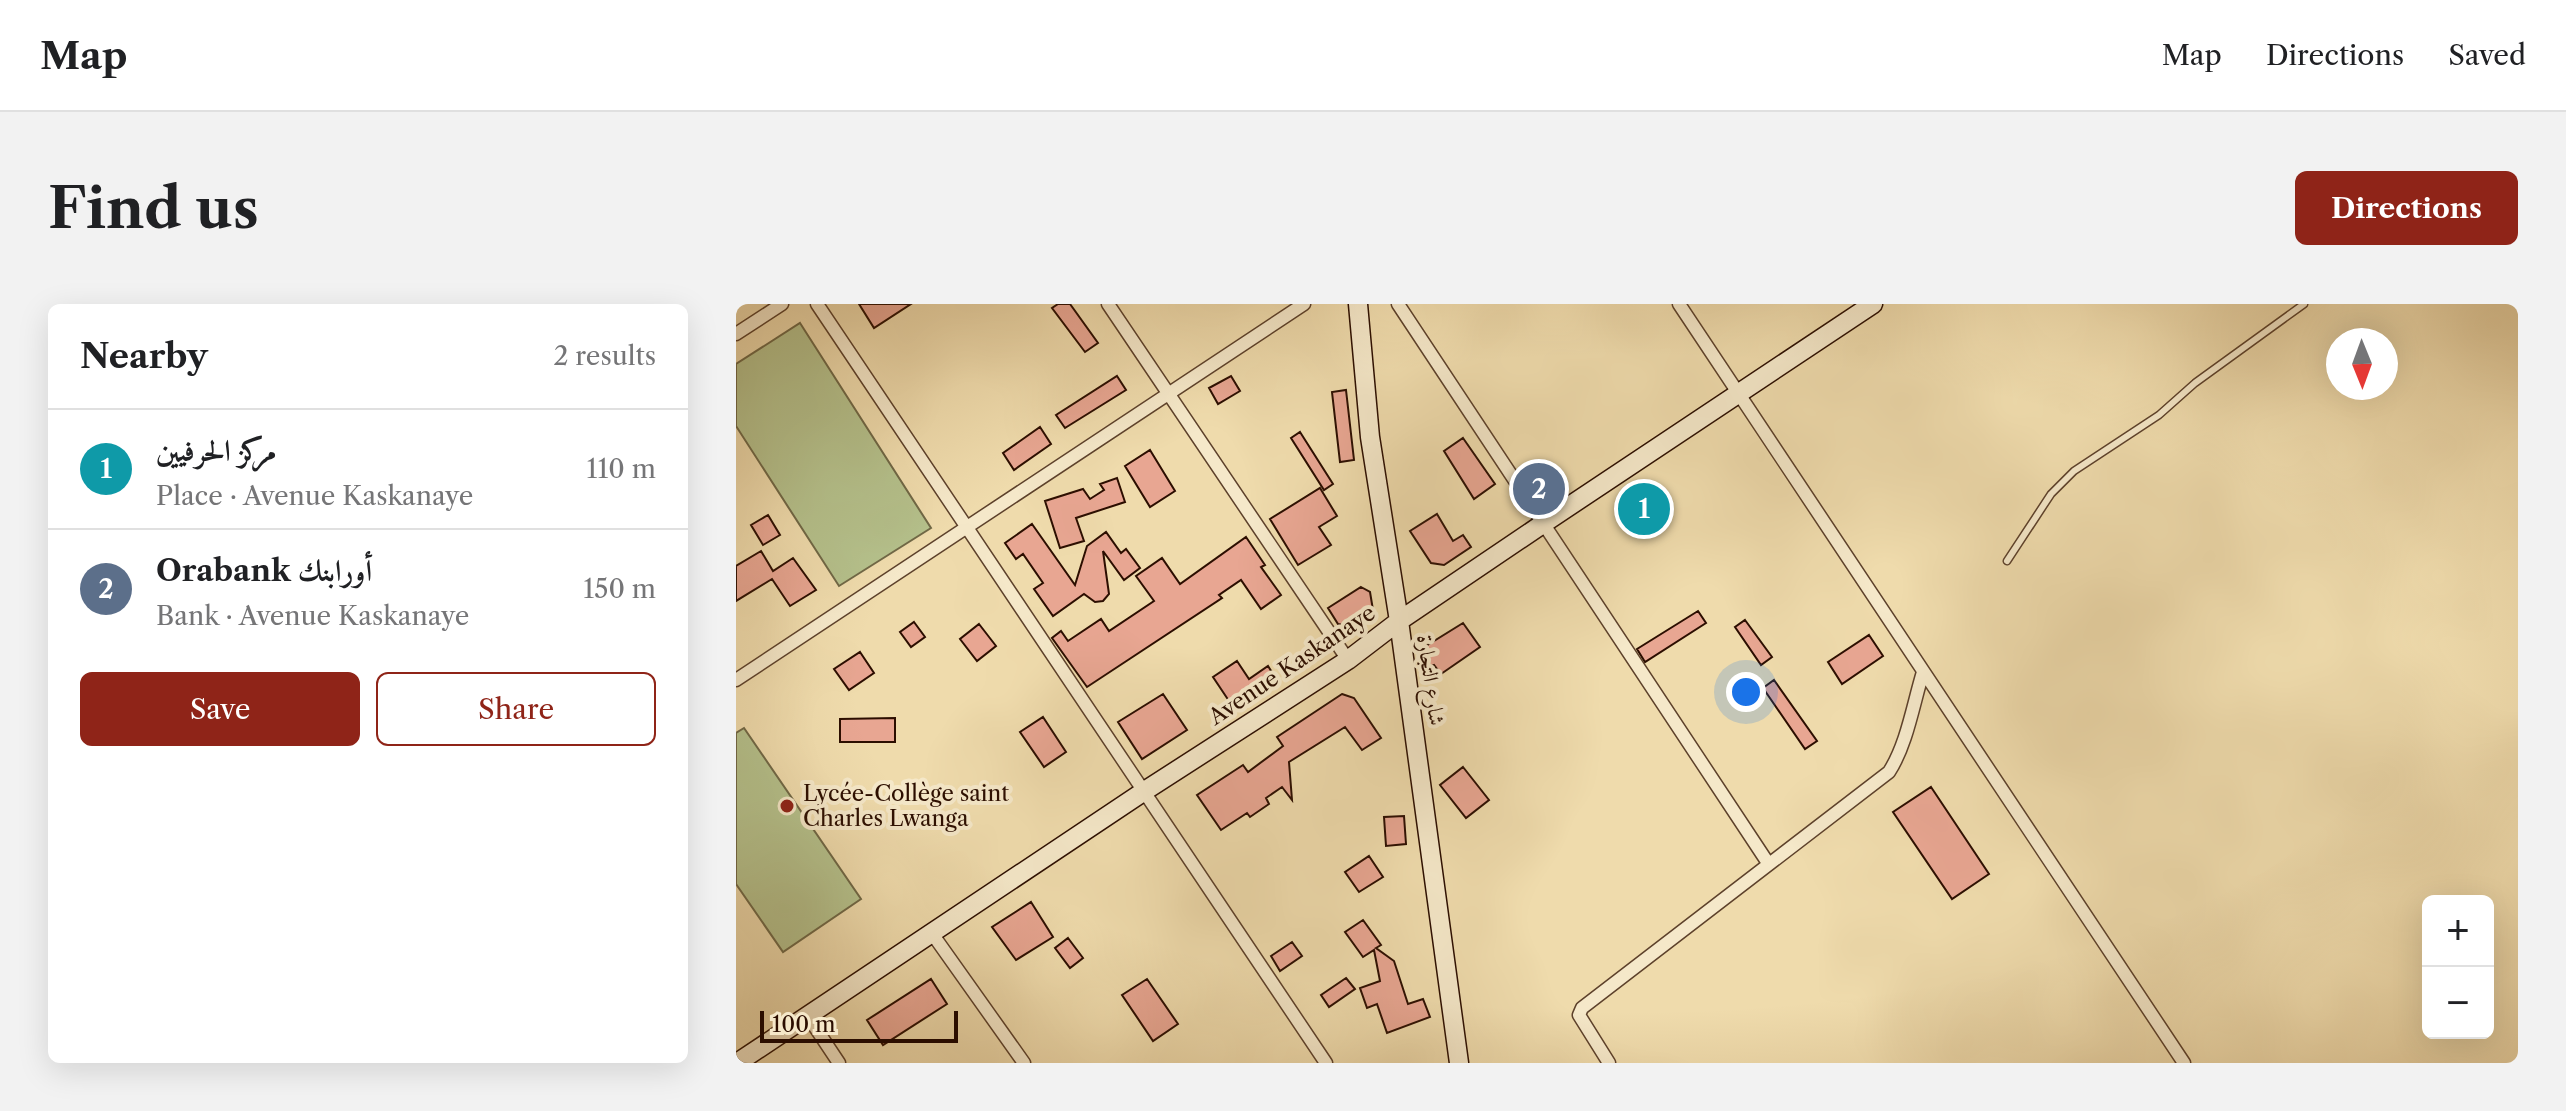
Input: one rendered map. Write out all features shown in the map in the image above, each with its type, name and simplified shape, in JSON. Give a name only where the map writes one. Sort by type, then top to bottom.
[{"type":"street","points":[[736,334],[782,304]]},
{"type":"street","points":[[817,304],[1326,1063]]},
{"type":"street","points":[[1108,304],[1348,660]]},
{"type":"street","points":[[736,680],[1304,304]]},
{"type":"street","name":"شارع التجارة","points":[[1358,304],[1370,437],[1399,621],[1459,1063]]},
{"type":"street","points":[[1398,304],[1768,863]]},
{"type":"street","points":[[1679,304],[2184,1063]]},
{"type":"street","name":"Avenue Kaskanaye","points":[[737,1063],[1143,792],[1348,660],[1399,621],[1873,304]]},
{"type":"street","points":[[1609,1063],[1579,1015],[1582,1008],[1889,772],[1901,754],[1907,721],[1923,672]]},
{"type":"street","points":[[931,932],[1024,1063]]},
{"type":"street","points":[[807,1015],[839,1063]]},
{"type":"lane","points":[[2007,561],[2051,494],[2074,471],[2159,415],[2195,383],[2304,304]]},
{"type":"green space","points":[[800,323],[931,528],[839,586],[736,426],[736,364]]},
{"type":"green space","points":[[744,728],[861,899],[783,952],[736,884],[736,733]]},
{"type":"building","points":[[859,304],[911,304],[874,328]]},
{"type":"building","points":[[1058,304],[1070,304],[1098,343],[1085,352],[1052,308]]},
{"type":"building","points":[[1117,376],[1126,390],[1065,428],[1056,415]]},
{"type":"building","points":[[1231,376],[1240,391],[1218,404],[1209,388]]},
{"type":"building","points":[[1346,390],[1354,460],[1340,462],[1332,392]]},
{"type":"building","points":[[1040,427],[1051,444],[1014,470],[1003,453]]},
{"type":"building","points":[[1300,432],[1333,484],[1324,490],[1291,438]]},
{"type":"building","points":[[1463,438],[1495,484],[1474,499],[1444,451]]},
{"type":"building","points":[[1150,450],[1175,491],[1150,507],[1125,466]]},
{"type":"building","points":[[1117,478],[1125,502],[1076,518],[1084,541],[1060,548],[1045,501],[1083,489],[1090,499],[1104,490],[1100,484]]},
{"type":"building","points":[[1320,488],[1337,516],[1319,527],[1331,545],[1298,565],[1270,519]]},
{"type":"building","points":[[1437,514],[1453,541],[1463,535],[1471,547],[1444,565],[1431,563],[1410,531]]},
{"type":"building","points":[[768,515],[780,535],[763,545],[751,525]]},
{"type":"building","points":[[1032,524],[1075,585],[1087,546],[1106,532],[1121,553],[1126,549],[1140,568],[1124,580],[1103,551],[1109,594],[1103,601],[1095,602],[1084,594],[1053,616],[1034,589],[1043,583],[1023,554],[1016,559],[1005,543]]},
{"type":"building","points":[[1246,537],[1265,565],[1261,567],[1281,595],[1261,609],[1241,580],[1219,595],[1222,598],[1087,687],[1052,638],[1061,631],[1068,641],[1101,619],[1109,631],[1154,601],[1136,576],[1162,558],[1180,584]]},
{"type":"building","points":[[761,551],[773,571],[793,558],[816,590],[790,606],[772,579],[736,601],[736,566]]},
{"type":"building","points":[[1361,587],[1370,592],[1373,610],[1348,626],[1338,624],[1328,608]]},
{"type":"building","points":[[1698,611],[1706,623],[1645,662],[1637,649]]},
{"type":"building","points":[[1745,620],[1772,657],[1761,665],[1735,627]]},
{"type":"building","points":[[914,622],[925,637],[911,647],[900,632]]},
{"type":"building","points":[[1463,623],[1480,647],[1441,674],[1434,665],[1429,667],[1426,646]]},
{"type":"building","points":[[979,624],[996,646],[977,661],[960,639]]},
{"type":"building","points":[[1869,635],[1883,656],[1842,684],[1828,662]]},
{"type":"building","points":[[860,652],[874,673],[849,690],[834,669]]},
{"type":"building","points":[[1237,661],[1249,679],[1268,666],[1275,677],[1231,704],[1213,677]]},
{"type":"building","points":[[1774,680],[1817,741],[1805,749],[1763,688]]},
{"type":"building","points":[[1163,694],[1187,730],[1142,759],[1118,722]]},
{"type":"building","points":[[1342,694],[1354,698],[1381,738],[1362,750],[1345,727],[1289,762],[1292,800],[1282,787],[1266,798],[1269,804],[1250,817],[1247,813],[1221,830],[1197,795],[1243,765],[1248,772],[1283,746],[1277,737]]},
{"type":"building","points":[[1043,717],[1066,752],[1044,767],[1020,732]]},
{"type":"building","points":[[895,718],[895,742],[840,742],[840,719]]},
{"type":"building","points":[[1463,767],[1489,800],[1466,818],[1440,785]]},
{"type":"building","points":[[1931,787],[1989,874],[1952,899],[1893,812]]},
{"type":"building","points":[[1404,816],[1406,844],[1386,846],[1384,817]]},
{"type":"building","points":[[1369,856],[1383,877],[1359,892],[1345,872]]},
{"type":"building","points":[[1031,902],[1053,937],[1016,960],[992,927]]},
{"type":"building","points":[[1363,920],[1381,945],[1376,948],[1394,961],[1408,1004],[1423,999],[1430,1017],[1387,1033],[1377,1004],[1367,1008],[1360,988],[1380,981],[1374,950],[1363,957],[1345,932]]},
{"type":"building","points":[[1068,938],[1083,958],[1070,968],[1055,948]]},
{"type":"building","points":[[1292,942],[1302,956],[1280,971],[1271,956]]},
{"type":"building","points":[[1346,978],[1355,989],[1329,1007],[1321,995]]},
{"type":"building","points":[[931,979],[947,1004],[883,1045],[867,1020]]},
{"type":"building","points":[[1147,979],[1178,1024],[1153,1041],[1122,995]]},
{"type":"place","name":"Orabank أورابنك","points":[[1539,489]]},
{"type":"place","name":"مركز الحرفيين","points":[[1644,509]]},
{"type":"place","name":"Lycée-Collège saint Charles Lwanga","points":[[787,806]]}]
